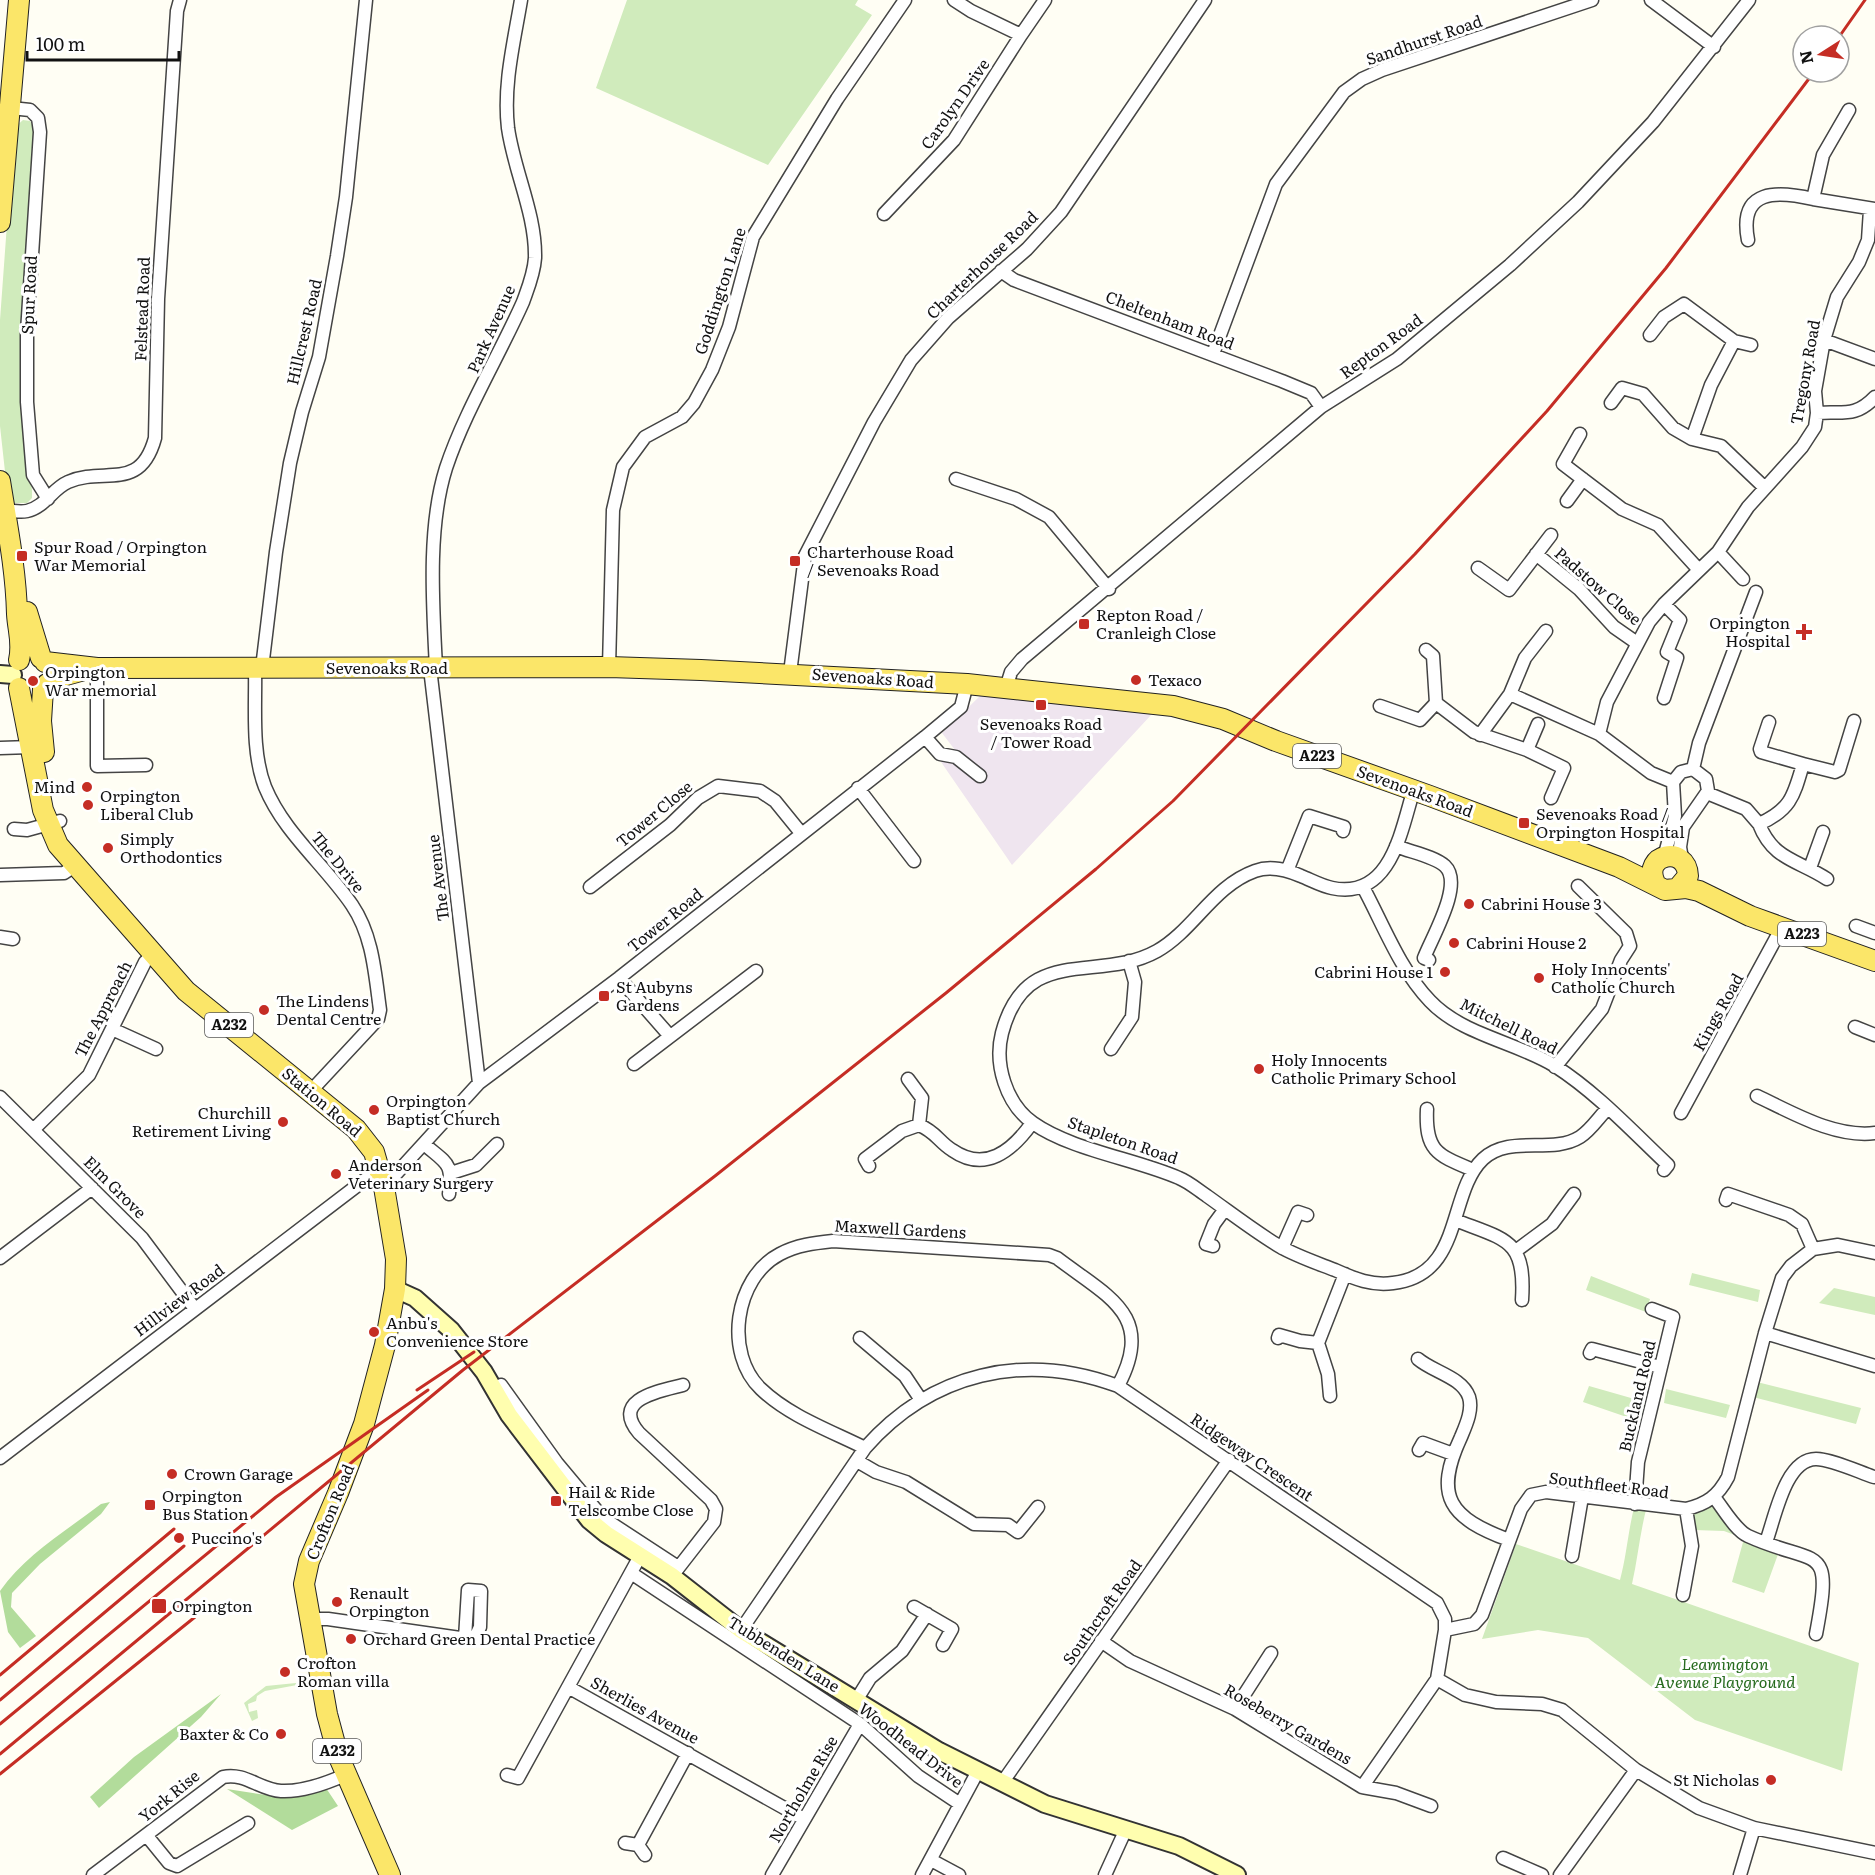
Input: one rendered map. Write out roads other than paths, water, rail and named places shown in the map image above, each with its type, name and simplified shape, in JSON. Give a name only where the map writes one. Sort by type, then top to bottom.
[{"type":"main road","points":[[0,222],[20,0]]},
{"type":"main road","points":[[0,481],[2,510],[18,593],[17,616],[22,641],[13,674]]},
{"type":"main road","points":[[13,674],[31,692],[45,686],[50,672],[43,660],[28,614],[18,593]]},
{"type":"main road","points":[[13,674],[29,656],[43,660]]},
{"type":"main road","name":"Sevenoaks Road","points":[[43,660],[97,668],[609,667],[790,673],[967,684],[1192,710],[1619,867],[1655,884]]},
{"type":"main road","name":"Sevenoaks Road","points":[[45,686],[66,675],[97,668]]},
{"type":"main road","name":"Station Road","points":[[13,674],[54,823],[69,841],[74,862],[152,955],[200,1003],[362,1135],[371,1146],[382,1178],[396,1259],[395,1289],[385,1345],[364,1424]]},
{"type":"main road","name":"Station Road","points":[[45,686],[43,745],[54,823]]},
{"type":"main road","name":"A223","points":[[1658,859],[1671,855],[1684,862],[1729,906]]},
{"type":"main road","points":[[1655,884],[1652,872],[1658,859]]},
{"type":"main road","name":"Sevenoaks Road","points":[[1619,867],[1641,867],[1658,859]]},
{"type":"main road","points":[[1677,890],[1688,876],[1684,862]]},
{"type":"main road","name":"A223","points":[[1655,884],[1665,890],[1693,889],[1782,927],[1875,961]]},
{"type":"main road","name":"Crofton Road","points":[[364,1424],[306,1570],[304,1592],[327,1714],[345,1775],[390,1875]]},
{"type":"street","name":"Felstead Road","points":[[2,510],[15,513],[30,511],[48,499],[60,486],[75,479],[119,476],[132,472],[151,451],[154,438],[164,186],[177,11],[180,0]]},
{"type":"street","name":"Hillcrest Road","points":[[258,668],[290,463],[302,412],[319,357],[337,256],[366,0]]},
{"type":"street","name":"Park Avenue","points":[[433,668],[437,520],[446,471],[458,438],[523,302],[535,260],[534,240],[508,129],[508,78],[521,0]]},
{"type":"street","name":"Goddington Lane","points":[[609,667],[613,510],[623,466],[645,437],[682,417],[694,403],[712,369],[729,327],[753,237],[837,99],[905,0]]},
{"type":"street","points":[[954,0],[971,11],[1022,35]]},
{"type":"street","name":"Carolyn Drive","points":[[884,214],[954,140],[1045,0]]},
{"type":"street","name":"Charterhouse Road","points":[[790,673],[805,556],[874,422],[911,360],[948,318],[1027,249],[1061,212],[1205,0]]},
{"type":"street","name":"Sandhurst Road","points":[[1213,354],[1276,184],[1344,92],[1362,79],[1382,70],[1592,0]]},
{"type":"street","points":[[1651,0],[1714,47]]},
{"type":"street","name":"Repton Road","points":[[1006,688],[1011,672],[1022,659],[1109,589],[1321,407],[1397,359],[1518,257],[1578,202],[1653,122],[1749,0]]},
{"type":"street","name":"Spur Road","points":[[11,108],[30,110],[38,118],[40,132],[27,332],[27,402],[33,475],[48,499]]},
{"type":"street","points":[[1814,199],[1823,155],[1849,110]]},
{"type":"street","points":[[1748,240],[1745,224],[1748,213],[1764,196],[1784,192],[1873,209]]},
{"type":"street","name":"Tregony Road","points":[[1599,734],[1607,702],[1648,622],[1718,552],[1764,487],[1802,447],[1815,427],[1817,413],[1815,391],[1824,340],[1837,297],[1859,262],[1868,240],[1873,209]]},
{"type":"street","name":"Cheltenham Road","points":[[1001,272],[1014,280],[1311,393],[1321,407]]},
{"type":"street","points":[[1650,335],[1664,317],[1684,304],[1734,341],[1751,345]]},
{"type":"street","points":[[1824,340],[1875,359]]},
{"type":"street","points":[[1692,439],[1711,385],[1734,341]]},
{"type":"street","points":[[1611,403],[1622,388],[1642,394],[1673,428],[1692,439],[1721,446],[1764,487]]},
{"type":"street","points":[[1817,413],[1847,414],[1864,409],[1875,397]]},
{"type":"street","points":[[1580,434],[1563,464],[1622,509],[1658,525],[1699,570]]},
{"type":"street","points":[[956,479],[1016,499],[1049,517],[1109,589]]},
{"type":"street","points":[[1568,501],[1583,479]]},
{"type":"street","name":"Padstow Close","points":[[1478,568],[1509,590],[1551,535]]},
{"type":"street","points":[[1718,552],[1743,579]]},
{"type":"street","name":"Padstow Close","points":[[1536,554],[1579,589],[1614,627],[1637,643]]},
{"type":"street","points":[[1693,770],[1699,743],[1756,592]]},
{"type":"street","points":[[1664,604],[1680,620],[1667,652],[1677,658],[1664,698]]},
{"type":"street","points":[[1480,735],[1510,693],[1525,658],[1546,631]]},
{"type":"street","points":[[1380,706],[1420,720],[1436,703],[1433,656],[1425,650]]},
{"type":"street","points":[[97,668],[97,766],[146,765]]},
{"type":"street","name":"The Drive","points":[[258,668],[257,758],[264,785],[277,811],[352,906],[373,955],[380,1010],[378,1019],[310,1092]]},
{"type":"street","name":"The Avenue","points":[[433,668],[479,1083]]},
{"type":"street","name":"Tower Road","points":[[382,1178],[424,1144],[479,1083],[619,978],[962,707],[967,684]]},
{"type":"street","points":[[1510,693],[1599,734],[1651,773],[1673,782]]},
{"type":"street","points":[[1436,703],[1480,735],[1527,750],[1564,768],[1551,798]]},
{"type":"street","points":[[1769,722],[1760,749],[1761,753],[1835,772],[1839,770],[1854,721]]},
{"type":"street","points":[[1527,750],[1538,724]]},
{"type":"street","points":[[925,737],[940,754],[956,757],[980,776]]},
{"type":"street","points":[[0,748],[32,747]]},
{"type":"street","points":[[1759,824],[1778,815],[1788,804],[1803,764]]},
{"type":"street","points":[[1658,859],[1666,850],[1672,828],[1676,798],[1673,782],[1681,772],[1693,770],[1706,779],[1707,793],[1686,820],[1682,834],[1684,862]]},
{"type":"street","name":"Tower Close","points":[[590,887],[670,825],[698,798],[718,786],[760,790],[775,801],[801,833]]},
{"type":"street","points":[[858,788],[914,861]]},
{"type":"street","points":[[1363,887],[1377,879],[1387,866],[1396,846],[1413,792]]},
{"type":"street","points":[[1707,793],[1746,809],[1759,824],[1774,851],[1827,879]]},
{"type":"street","points":[[1676,798],[1686,805],[1697,804]]},
{"type":"street","points":[[1287,871],[1309,816],[1344,827],[1343,831]]},
{"type":"street","points":[[14,829],[54,823]]},
{"type":"street","points":[[1810,868],[1823,832]]},
{"type":"street","points":[[1396,846],[1444,865],[1452,876],[1452,890],[1424,958],[1429,960]]},
{"type":"street","points":[[0,875],[64,873],[74,862]]},
{"type":"street","name":"Stapleton Road","points":[[1363,887],[1347,890],[1330,888],[1287,871],[1271,868],[1255,871],[1218,893],[1184,932],[1145,957],[1047,974],[1023,991],[1015,1003],[1001,1036],[1002,1071],[1012,1100],[1032,1123],[1062,1137],[1182,1179],[1282,1248],[1373,1285],[1412,1279],[1438,1256],[1455,1220],[1473,1170]]},
{"type":"street","points":[[1555,1066],[1602,1009],[1621,960],[1630,946],[1626,933],[1578,886]]},
{"type":"street","name":"Mitchell Road","points":[[1363,887],[1409,973],[1431,1003],[1458,1022],[1555,1066],[1608,1108],[1668,1165],[1664,1170]]},
{"type":"street","points":[[1856,926],[1875,933]]},
{"type":"street","name":"Kings Road","points":[[1681,1113],[1782,927]]},
{"type":"street","points":[[0,937],[14,939]]},
{"type":"street","name":"The Approach","points":[[34,1129],[89,1075],[145,962],[152,955]]},
{"type":"street","points":[[1111,1049],[1132,1017],[1135,982],[1129,961]]},
{"type":"street","points":[[634,1064],[669,1035],[756,971]]},
{"type":"street","points":[[619,978],[669,1035]]},
{"type":"street","points":[[1855,1028],[1875,1035]]},
{"type":"street","points":[[112,1029],[156,1048]]},
{"type":"street","points":[[908,1079],[922,1098],[919,1125]]},
{"type":"street","points":[[1757,1096],[1816,1122],[1858,1136],[1875,1134]]},
{"type":"street","name":"Elm Grove","points":[[0,1097],[142,1238],[195,1309]]},
{"type":"street","points":[[1427,1109],[1430,1143],[1440,1156],[1473,1170],[1485,1157],[1499,1149],[1564,1143],[1579,1138],[1608,1108]]},
{"type":"street","points":[[869,1166],[865,1159],[902,1131],[919,1125],[933,1130],[949,1149],[964,1157],[978,1160],[1004,1154],[1019,1141],[1032,1123]]},
{"type":"street","points":[[424,1144],[447,1164],[452,1173],[449,1194]]},
{"type":"street","points":[[452,1173],[476,1166],[497,1144]]},
{"type":"street","name":"Hillview Road","points":[[0,1458],[195,1309],[382,1178]]},
{"type":"street","points":[[0,1258],[92,1188]]},
{"type":"street","points":[[1517,1250],[1552,1224],[1574,1194]]},
{"type":"street","points":[[1726,1200],[1728,1194],[1789,1215],[1802,1224],[1813,1249]]},
{"type":"street","points":[[1213,1246],[1206,1244],[1225,1209]]},
{"type":"street","points":[[1282,1248],[1298,1212],[1307,1215]]},
{"type":"street","points":[[1455,1220],[1502,1238],[1517,1250],[1523,1268],[1522,1300]]},
{"type":"street","name":"Maxwell Gardens","points":[[865,1448],[784,1406],[760,1389],[743,1362],[738,1332],[742,1302],[756,1276],[778,1255],[802,1245],[833,1241],[1049,1255],[1057,1258],[1123,1309],[1131,1330],[1132,1349],[1126,1370],[1118,1386]]},
{"type":"street","points":[[1816,1634],[1824,1589],[1824,1576],[1818,1563],[1807,1555],[1745,1535],[1714,1497],[1728,1477],[1776,1294],[1791,1266],[1813,1249],[1838,1245],[1875,1253]]},
{"type":"street","points":[[1330,1396],[1328,1374],[1318,1343],[1345,1274]]},
{"type":"street","name":"Tubbenden Lane","points":[[395,1289],[415,1298],[451,1330],[484,1372],[502,1406],[553,1466],[589,1520],[640,1556],[675,1571],[741,1630],[939,1751],[1002,1783],[1045,1804],[1179,1846],[1237,1875]]},
{"type":"street","name":"Buckland Road","points":[[1635,1504],[1638,1462],[1673,1317],[1652,1309]]},
{"type":"street","points":[[1765,1334],[1875,1366]]},
{"type":"street","points":[[1278,1338],[1279,1335],[1318,1343]]},
{"type":"street","points":[[860,1338],[905,1376],[921,1400]]},
{"type":"street","points":[[1590,1353],[1592,1349],[1660,1367]]},
{"type":"street","points":[[1418,1359],[1428,1367],[1458,1382],[1469,1397],[1469,1420],[1446,1477],[1447,1494],[1455,1509],[1486,1532],[1509,1540]]},
{"type":"street","name":"Ridgeway Crescent","points":[[741,1630],[865,1448],[886,1424],[921,1400],[958,1381],[995,1372],[1032,1369],[1090,1376],[1118,1386],[1437,1603],[1445,1619],[1437,1679],[1362,1787]]},
{"type":"street","points":[[501,1385],[553,1466],[603,1518],[675,1571],[714,1522],[716,1509],[711,1500],[639,1433],[633,1424],[631,1413],[635,1403],[643,1395],[683,1385]]},
{"type":"street","points":[[1419,1450],[1422,1443],[1453,1455]]},
{"type":"street","points":[[1767,1542],[1790,1475],[1801,1462],[1816,1459],[1874,1477]]},
{"type":"street","name":"Southcroft Road","points":[[1002,1783],[1229,1460]]},
{"type":"street","points":[[857,1461],[876,1472],[906,1482],[974,1524],[1008,1525],[1018,1532],[1038,1507]]},
{"type":"street","name":"Southfleet Road","points":[[1445,1630],[1474,1624],[1482,1616],[1521,1509],[1531,1495],[1546,1492],[1686,1509],[1701,1506],[1714,1497]]},
{"type":"street","points":[[1572,1556],[1582,1497]]},
{"type":"street","points":[[1683,1595],[1692,1546],[1686,1509]]},
{"type":"street","name":"Sherlies Avenue","points":[[640,1556],[568,1687],[804,1818]]},
{"type":"street","name":"Woodhead Drive","points":[[631,1573],[860,1724],[918,1776],[960,1804]]},
{"type":"street","points":[[914,1607],[952,1629],[943,1645]]},
{"type":"street","points":[[857,1699],[870,1678],[902,1651],[927,1614]]},
{"type":"street","points":[[309,1619],[328,1619],[465,1638]]},
{"type":"street","name":"Roseberry Gardens","points":[[1101,1641],[1130,1661],[1235,1709],[1362,1787],[1396,1793],[1431,1806]]},
{"type":"street","points":[[1235,1709],[1272,1653]]},
{"type":"street","points":[[1437,1679],[1475,1697],[1496,1702],[1542,1704],[1562,1710],[1636,1770],[1700,1808],[1754,1828],[1875,1853]]},
{"type":"street","points":[[517,1780],[568,1687]]},
{"type":"street","name":"Northolme Rise","points":[[778,1873],[804,1818],[860,1724]]},
{"type":"street","points":[[636,1847],[688,1753]]},
{"type":"street","points":[[1560,1875],[1636,1770]]},
{"type":"street","points":[[922,1875],[978,1771]]},
{"type":"street","name":"York Rise","points":[[93,1875],[223,1777],[240,1777],[280,1791],[324,1783],[345,1775]]},
{"type":"street","points":[[147,1836],[169,1863],[179,1866],[248,1822]]},
{"type":"street","points":[[1740,1875],[1754,1828]]},
{"type":"street","points":[[1105,1875],[1126,1829]]},
{"type":"street","points":[[1503,1858],[1542,1875]]},
{"type":"street","points":[[931,1860],[959,1875]]},
{"type":"railway","points":[[1848,24],[1865,0]]},
{"type":"railway","points":[[0,1754],[463,1370],[715,1176],[946,993],[1096,869],[1173,801],[1415,554],[1547,411],[1666,268],[1805,84]]},
{"type":"railway","points":[[417,1390],[474,1352]]},
{"type":"railway","points":[[0,1724],[276,1497],[428,1390]]},
{"type":"railway","points":[[0,1675],[174,1529]]},
{"type":"railway","points":[[0,1700],[184,1546]]},
{"type":"railway","points":[[0,1774],[195,1617]]},
{"type":"place","name":"Spur Road / Orpington War Memorial","points":[[22,556]]},
{"type":"place","name":"Charterhouse Road / Sevenoaks Road","points":[[795,561]]},
{"type":"place","name":"Repton Road / Cranleigh Close","points":[[1084,624]]},
{"type":"place","name":"Orpington Hospital","points":[[1804,632]]},
{"type":"place","name":"Texaco","points":[[1136,680]]},
{"type":"place","name":"Orpington War memorial","points":[[33,681]]},
{"type":"place","name":"Sevenoaks Road / Tower Road","points":[[1041,705]]},
{"type":"place","name":"Mind","points":[[87,787]]},
{"type":"place","name":"Orpington Liberal Club","points":[[88,805]]},
{"type":"place","name":"Sevenoaks Road / Orpington Hospital","points":[[1524,823]]},
{"type":"place","name":"Simply Orthodontics","points":[[108,848]]},
{"type":"place","name":"Cabrini House 3","points":[[1469,904]]},
{"type":"place","name":"Cabrini House 2","points":[[1454,943]]},
{"type":"place","name":"Cabrini House 1","points":[[1445,972]]},
{"type":"place","name":"Holy Innocents' Catholic Church","points":[[1539,978]]},
{"type":"place","name":"St Aubyns Gardens","points":[[604,996]]},
{"type":"place","name":"The Lindens Dental Centre","points":[[264,1010]]},
{"type":"place","name":"Holy Innocents Catholic Primary School","points":[[1259,1069]]},
{"type":"place","name":"Orpington Baptist Church","points":[[374,1110]]},
{"type":"place","name":"Churchill Retirement Living","points":[[283,1122]]},
{"type":"place","name":"Anderson Veterinary Surgery","points":[[336,1174]]},
{"type":"place","name":"Anbu's Convenience Store","points":[[374,1332]]},
{"type":"place","name":"Crown Garage","points":[[172,1474]]},
{"type":"place","name":"Hail & Ride Telscombe Close","points":[[556,1501]]},
{"type":"place","name":"Orpington Bus Station","points":[[150,1505]]},
{"type":"place","name":"Puccino's","points":[[179,1538]]},
{"type":"place","name":"Renault Orpington","points":[[337,1602]]},
{"type":"place","name":"Orpington","points":[[159,1606]]},
{"type":"place","name":"Orchard Green Dental Practice","points":[[351,1639]]},
{"type":"place","name":"Crofton Roman villa","points":[[285,1672]]},
{"type":"place","name":"Baxter & Co","points":[[281,1734]]},
{"type":"place","name":"St Nicholas","points":[[1771,1780]]},
{"type":"park label","name":"Leamington Avenue Playground","points":[[1725,1673]]}]
